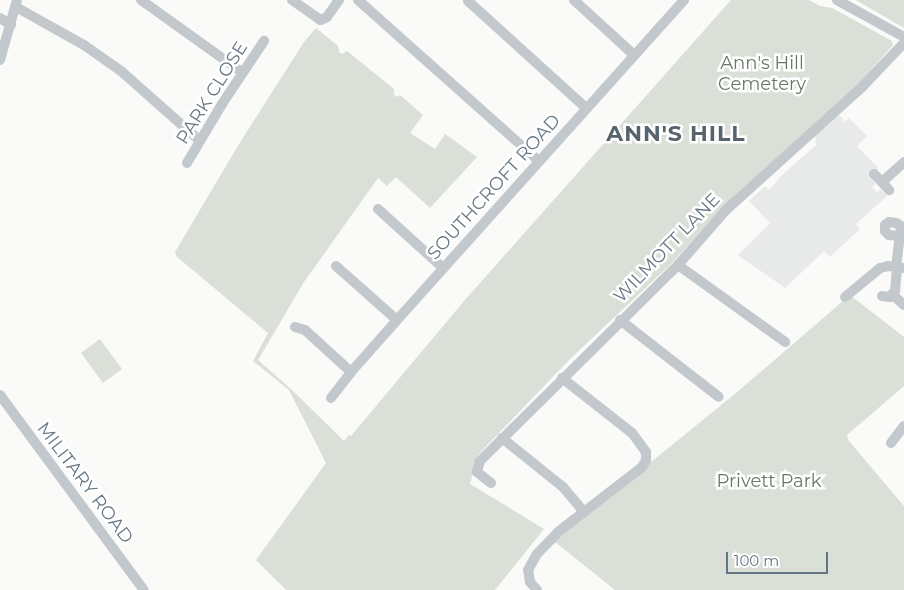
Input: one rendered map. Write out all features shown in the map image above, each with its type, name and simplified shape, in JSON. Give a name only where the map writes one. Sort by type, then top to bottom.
[{"type":"street","points":[[141,0],[243,73]]},
{"type":"street","points":[[292,0],[318,19],[324,20],[339,0]]},
{"type":"street","points":[[358,0],[539,161]]},
{"type":"street","points":[[574,0],[634,55]]},
{"type":"street","name":"SOUTHCROFT ROAD","points":[[331,398],[351,372],[682,0]]},
{"type":"street","points":[[837,0],[904,36]]},
{"type":"street","points":[[468,1],[586,108]]},
{"type":"street","points":[[0,60],[17,4],[84,45],[121,71],[199,140]]},
{"type":"street","points":[[0,18],[11,25]]},
{"type":"street","name":"PARK CLOSE","points":[[187,163],[199,140],[264,41]]},
{"type":"street","name":"WILMOTT LANE","points":[[491,483],[478,473],[476,468],[480,461],[620,320],[678,265],[726,210],[862,86],[904,43]]},
{"type":"street","points":[[881,182],[904,162]]},
{"type":"street","points":[[378,209],[444,268]]},
{"type":"street","points":[[900,236],[899,267],[895,291],[887,295],[904,305]]},
{"type":"street","points":[[678,265],[785,342]]},
{"type":"street","points":[[336,266],[397,320]]},
{"type":"street","points":[[844,297],[880,268],[899,267]]},
{"type":"street","points":[[620,320],[719,397]]},
{"type":"street","points":[[295,327],[305,330],[351,372]]},
{"type":"street","points":[[537,590],[530,582],[528,570],[537,554],[554,535],[642,467],[646,455],[632,433],[562,378]]},
{"type":"street","name":"MILITARY ROAD","points":[[0,395],[144,590]]},
{"type":"street","points":[[892,444],[904,426]]},
{"type":"street","points":[[502,438],[563,487],[584,512]]},
{"type":"shaded area","points":[[839,115],[845,122],[849,118],[867,136],[857,146],[879,169],[871,178],[876,184],[872,187],[877,192],[880,189],[887,196],[856,224],[860,229],[830,257],[824,251],[785,288],[738,255],[770,223],[749,201],[765,186],[769,190],[781,176],[816,145],[815,136]]},
{"type":"green space","name":"Ann's Hill Cemetery","points":[[731,0],[809,0],[820,6],[832,8],[892,41],[893,45],[856,87],[711,220],[670,265],[570,359],[478,455],[470,484],[544,529],[495,590],[286,590],[256,560],[326,463],[289,390],[253,361],[268,333],[176,256],[175,252],[239,144],[304,42],[316,28],[338,46],[339,52],[342,54],[347,51],[394,89],[394,95],[397,97],[400,95],[423,115],[410,133],[435,149],[445,134],[477,157],[430,208],[396,177],[387,186],[378,178],[304,282],[258,360],[291,389],[344,441],[349,435],[351,436],[464,301]]},
{"type":"green space","points":[[856,0],[904,0],[904,28]]},
{"type":"green space","name":"Privett Park","points":[[850,295],[904,337],[904,386],[847,435],[848,440],[904,506],[904,590],[615,590],[554,541],[736,393]]},
{"type":"green space","points":[[100,339],[122,369],[103,383],[81,353]]},
{"type":"district","name":"ANN'S HILL","points":[[676,134]]}]
